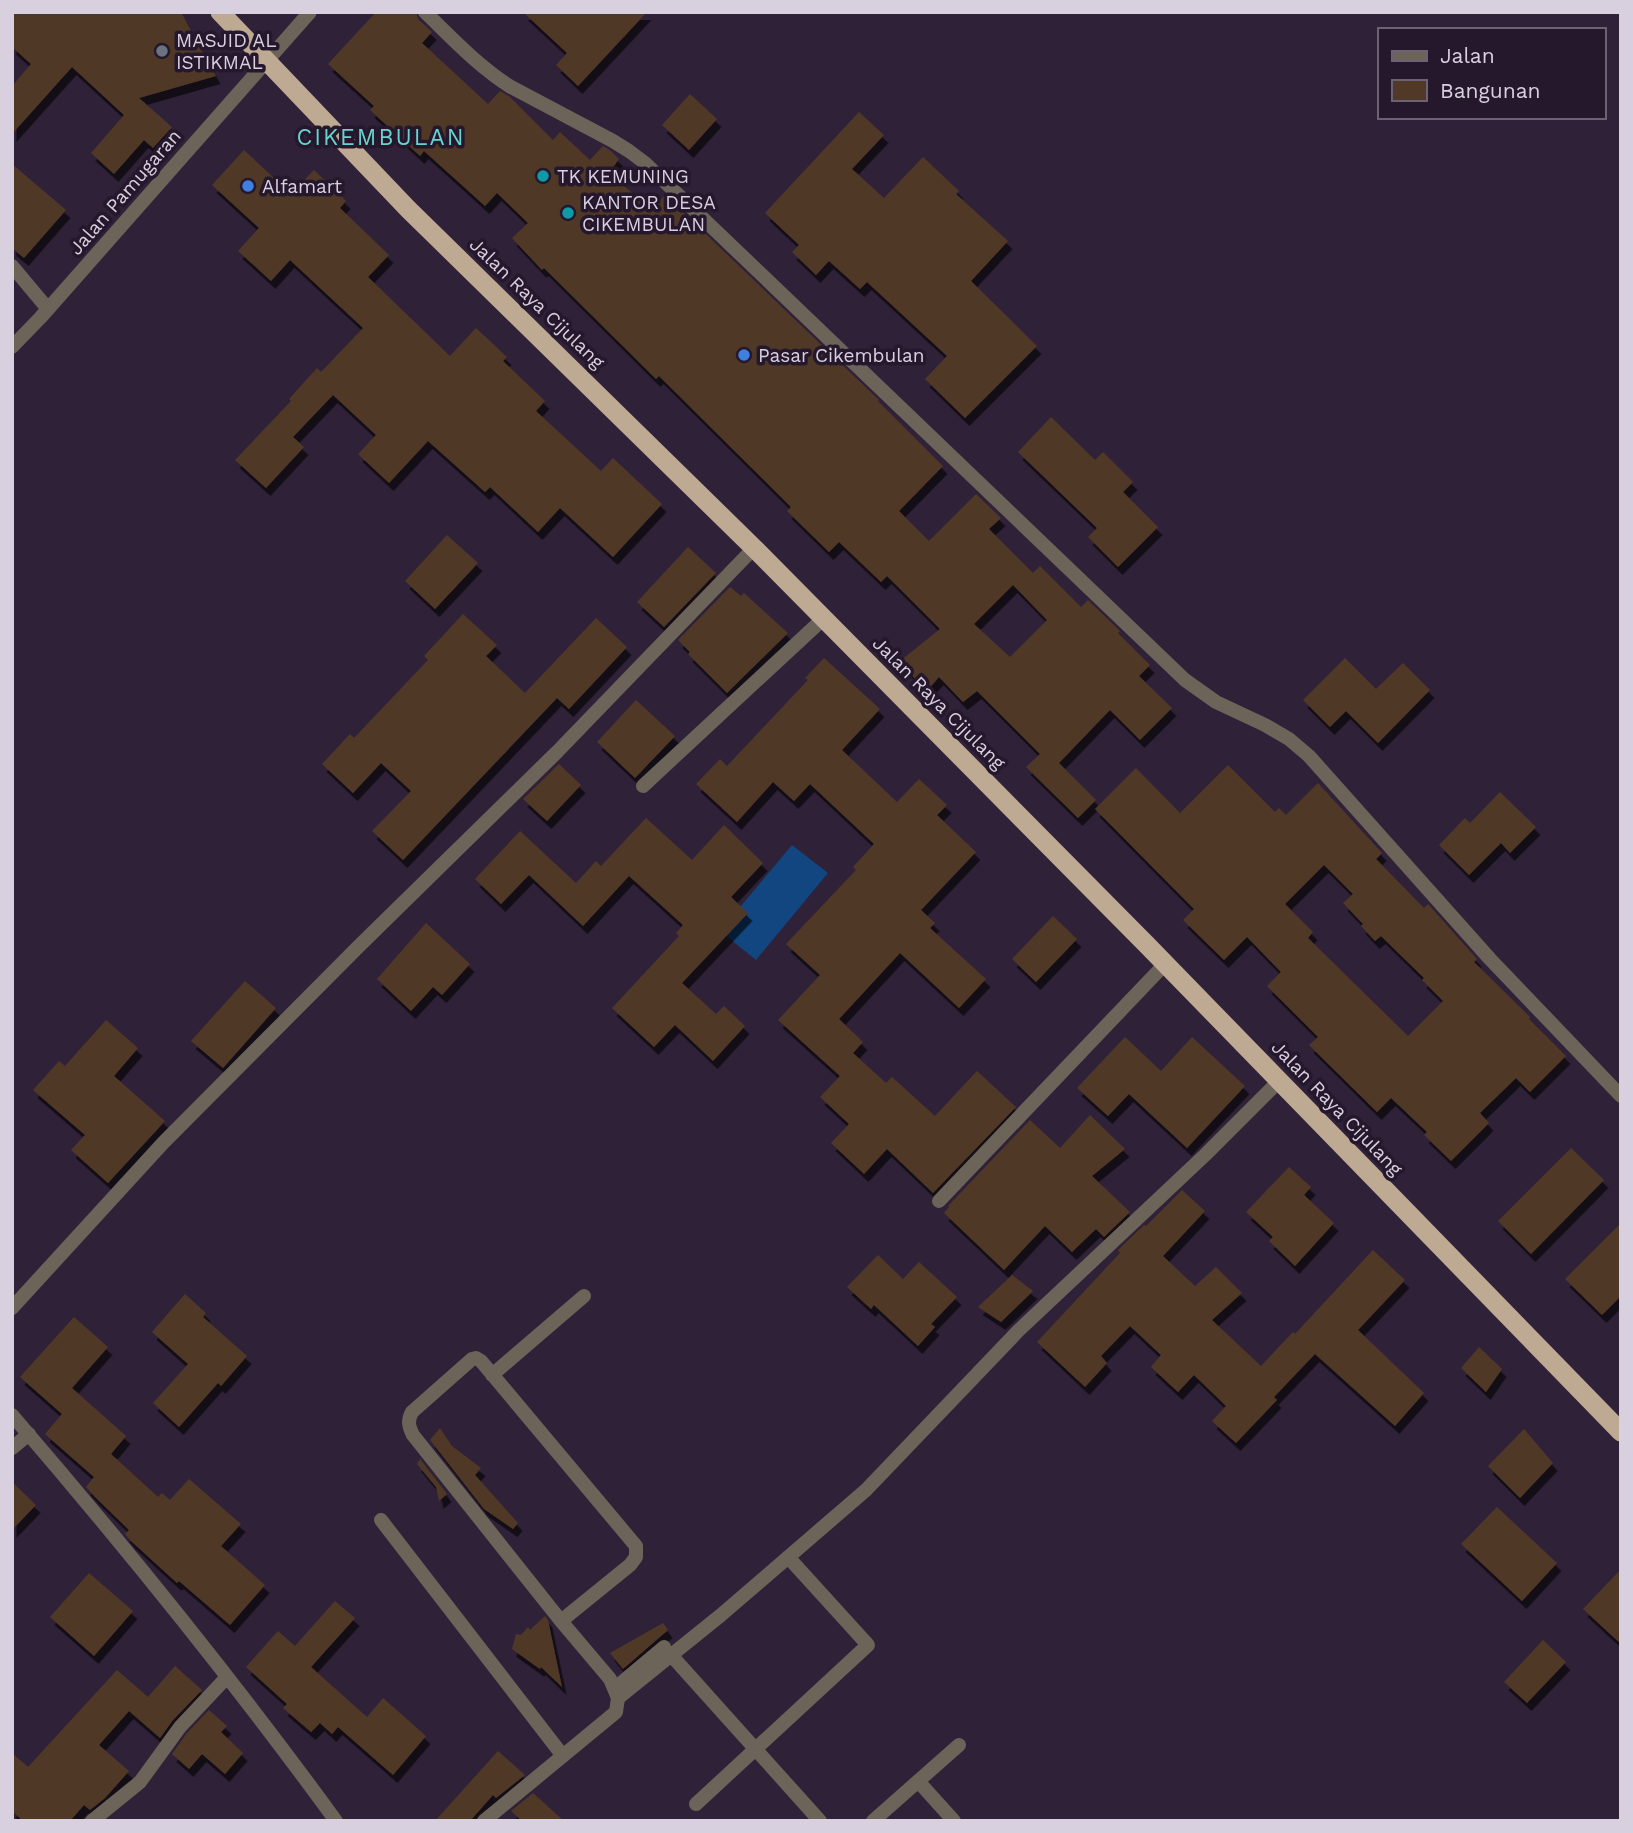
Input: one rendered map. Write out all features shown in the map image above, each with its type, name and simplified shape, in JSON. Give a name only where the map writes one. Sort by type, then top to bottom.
[{"type":"highway","name":"Jalan Raya Cijulang","points":[[220,12],[408,209],[754,548],[1165,964],[1621,1432]]},
{"type":"street","name":"Jalan Pamugaran","points":[[12,347],[310,12]]},
{"type":"street","points":[[425,12],[481,66],[511,87],[621,146],[645,163],[1185,680],[1216,702],[1289,739],[1310,756],[1490,959],[1621,1096]]},
{"type":"street","points":[[12,266],[48,309]]},
{"type":"street","points":[[12,1308],[163,1143],[557,752],[754,548]]},
{"type":"street","points":[[643,786],[823,618]]},
{"type":"street","points":[[939,1201],[1165,964]]},
{"type":"street","points":[[616,1693],[667,1651],[721,1615],[866,1490],[1018,1331],[1205,1155],[1279,1081]]},
{"type":"street","points":[[492,1375],[584,1296]]},
{"type":"street","points":[[484,1821],[616,1712],[616,1693],[610,1679],[561,1621],[410,1429],[408,1422],[412,1412],[475,1358],[481,1361],[636,1546],[636,1557],[630,1565],[561,1621]]},
{"type":"street","points":[[12,1415],[92,1507],[267,1727],[336,1821]]},
{"type":"street","points":[[12,1448],[29,1434]]},
{"type":"street","points":[[382,1520],[563,1756]]},
{"type":"street","points":[[696,1804],[868,1645],[788,1557]]},
{"type":"street","points":[[667,1651],[820,1821]]},
{"type":"street","points":[[92,1821],[140,1782],[180,1727],[227,1677]]},
{"type":"street","points":[[873,1821],[958,1745]]},
{"type":"street","points":[[918,1781],[954,1821]]},
{"type":"water","points":[[792,845],[828,873],[756,960],[720,931]]},
{"type":"building","points":[[12,12],[181,12],[216,76],[139,98],[172,127],[153,148],[144,140],[114,174],[91,153],[124,115],[72,67],[12,134],[12,86],[31,64],[12,47]]},
{"type":"building","points":[[376,12],[416,12],[418,19],[432,32],[422,43],[488,104],[500,91],[510,97],[553,140],[560,132],[590,160],[603,146],[611,151],[619,159],[609,173],[651,209],[665,195],[879,400],[943,466],[899,511],[929,541],[976,494],[1001,518],[989,529],[1033,573],[1040,566],[1081,607],[1088,600],[1150,665],[1139,676],[1172,708],[1140,740],[1110,710],[1059,763],[1096,800],[1078,818],[1026,767],[1040,754],[977,691],[963,702],[939,677],[926,692],[900,661],[940,629],[887,576],[881,582],[839,542],[829,552],[787,511],[791,507],[659,376],[656,379],[544,268],[542,270],[512,238],[528,223],[497,193],[485,206],[424,151],[420,156],[370,110],[374,106],[328,64]],"holes":[[[1013,585],[1047,620],[1010,657],[974,624]]]},
{"type":"building","points":[[523,12],[647,12],[578,86],[556,65],[567,53]]},
{"type":"building","points":[[690,94],[717,119],[689,150],[662,125]]},
{"type":"building","points":[[859,112],[884,135],[852,169],[884,198],[923,157],[959,191],[956,194],[1008,241],[971,281],[1037,346],[965,418],[925,379],[947,356],[867,282],[860,289],[829,261],[816,275],[792,252],[799,245],[765,213]]},
{"type":"building","points":[[244,150],[291,194],[314,170],[346,201],[340,208],[389,255],[368,277],[450,356],[476,328],[507,357],[503,361],[545,401],[536,411],[601,471],[613,458],[662,504],[613,557],[560,508],[538,532],[490,487],[485,492],[428,441],[389,483],[358,454],[376,435],[333,395],[293,437],[304,447],[266,488],[235,460],[291,401],[289,399],[317,368],[321,372],[363,328],[290,260],[271,281],[238,251],[259,228],[212,185]]},
{"type":"building","points":[[12,164],[66,210],[24,258],[12,248]]},
{"type":"building","points":[[1051,417],[1095,460],[1103,452],[1133,482],[1123,492],[1158,527],[1118,567],[1088,537],[1097,528],[1018,452]]},
{"type":"building","points":[[447,535],[478,563],[435,609],[405,581]]},
{"type":"building","points":[[688,547],[716,573],[664,627],[637,602]]},
{"type":"building","points":[[730,587],[741,596],[744,593],[788,633],[727,693],[688,654],[690,652],[678,640]]},
{"type":"building","points":[[463,614],[497,645],[486,656],[525,693],[596,618],[627,647],[569,709],[557,698],[403,860],[372,831],[411,791],[381,763],[353,793],[322,764],[350,734],[354,738],[428,660],[424,656]]},
{"type":"building","points":[[824,658],[880,709],[842,750],[897,802],[919,779],[947,805],[937,815],[976,852],[921,910],[935,923],[930,928],[986,979],[959,1008],[900,953],[839,1019],[863,1042],[853,1053],[886,1083],[892,1077],[935,1116],[977,1071],[1016,1107],[933,1193],[887,1149],[864,1174],[831,1143],[849,1124],[820,1097],[840,1076],[778,1020],[820,975],[786,944],[856,870],[853,867],[874,844],[810,784],[794,801],[773,782],[737,822],[696,784],[720,759],[727,766],[808,680],[805,678]]},
{"type":"building","points":[[1345,658],[1376,689],[1403,663],[1430,690],[1378,743],[1346,711],[1330,727],[1303,700]]},
{"type":"building","points":[[636,700],[675,736],[635,778],[597,742]]},
{"type":"building","points":[[559,764],[581,785],[547,821],[523,799]]},
{"type":"building","points":[[1228,765],[1275,812],[1279,808],[1286,815],[1318,783],[1382,853],[1376,859],[1424,908],[1428,904],[1477,959],[1474,962],[1566,1056],[1530,1092],[1516,1078],[1480,1113],[1489,1123],[1451,1161],[1424,1135],[1427,1132],[1391,1098],[1377,1112],[1309,1045],[1318,1037],[1267,986],[1281,972],[1247,937],[1224,960],[1183,920],[1194,909],[1095,809],[1136,768],[1180,813]],"holes":[[[1324,865],[1353,894],[1343,903],[1363,924],[1361,926],[1375,941],[1381,936],[1424,978],[1422,980],[1443,1001],[1408,1036],[1308,938],[1313,932],[1285,904]]]},
{"type":"building","points":[[1500,792],[1536,827],[1510,853],[1501,843],[1469,875],[1439,845],[1465,818],[1470,823]]},
{"type":"building","points":[[646,818],[692,860],[724,825],[763,863],[731,897],[748,913],[682,983],[716,1014],[724,1006],[745,1026],[713,1061],[675,1025],[654,1047],[612,1008],[679,936],[676,933],[683,925],[629,876],[583,926],[529,875],[501,904],[475,879],[520,831],[576,883],[596,861],[601,866]]},
{"type":"building","points":[[1053,916],[1077,939],[1036,982],[1012,959]]},
{"type":"building","points":[[426,923],[470,964],[442,995],[433,987],[411,1011],[377,979]]},
{"type":"building","points":[[245,981],[276,1008],[223,1068],[191,1041]]},
{"type":"building","points":[[106,1020],[138,1048],[114,1076],[165,1121],[108,1183],[71,1150],[85,1135],[33,1090],[59,1061],[65,1066]]},
{"type":"building","points":[[1125,1037],[1161,1071],[1192,1037],[1245,1086],[1187,1148],[1129,1094],[1108,1116],[1077,1088]]},
{"type":"building","points":[[1090,1115],[1125,1149],[1092,1176],[1130,1212],[1104,1237],[1096,1229],[1072,1252],[1045,1226],[1004,1270],[944,1213],[1030,1120],[1060,1148]]},
{"type":"building","points":[[1571,1148],[1604,1180],[1531,1254],[1498,1221]]},
{"type":"building","points":[[1289,1167],[1311,1187],[1304,1195],[1334,1223],[1295,1266],[1269,1241],[1273,1237],[1246,1212]]},
{"type":"building","points":[[1182,1190],[1205,1211],[1163,1256],[1195,1286],[1216,1267],[1242,1293],[1212,1320],[1261,1366],[1293,1332],[1295,1334],[1373,1250],[1405,1280],[1358,1330],[1424,1393],[1395,1426],[1315,1354],[1274,1397],[1277,1400],[1236,1443],[1212,1421],[1226,1406],[1194,1375],[1178,1392],[1151,1367],[1161,1355],[1130,1326],[1101,1356],[1107,1363],[1085,1387],[1037,1342],[1120,1253],[1118,1250]]},
{"type":"building","points":[[1621,1223],[1621,1296],[1602,1315],[1565,1279]]},
{"type":"building","points":[[878,1255],[903,1279],[919,1262],[957,1297],[931,1324],[935,1327],[918,1346],[874,1305],[871,1309],[847,1287]]},
{"type":"building","points":[[1012,1275],[1033,1291],[1001,1322],[978,1307]]},
{"type":"building","points":[[185,1294],[206,1313],[203,1317],[247,1356],[221,1386],[218,1383],[179,1427],[153,1403],[188,1364],[152,1332]]},
{"type":"building","points":[[74,1317],[108,1347],[72,1388],[126,1436],[111,1454],[158,1497],[162,1493],[170,1500],[189,1479],[241,1524],[221,1546],[265,1585],[230,1625],[179,1581],[177,1583],[131,1541],[125,1534],[129,1530],[86,1487],[94,1477],[45,1434],[62,1414],[20,1377]]},
{"type":"building","points":[[1479,1347],[1502,1369],[1486,1392],[1461,1368]]},
{"type":"building","points":[[440,1428],[452,1446],[481,1468],[475,1475],[518,1523],[513,1529],[484,1509],[430,1440]]},
{"type":"building","points":[[1524,1429],[1553,1463],[1520,1498],[1488,1466]]},
{"type":"building","points":[[420,1459],[447,1494],[439,1501],[436,1487],[417,1464]]},
{"type":"building","points":[[12,1482],[36,1505],[12,1530]]},
{"type":"building","points":[[1497,1507],[1557,1563],[1522,1601],[1461,1544]]},
{"type":"building","points":[[1621,1569],[1621,1644],[1583,1609]]},
{"type":"building","points":[[89,1573],[133,1611],[94,1656],[50,1617]]},
{"type":"building","points":[[335,1601],[355,1618],[311,1667],[367,1717],[383,1698],[426,1736],[393,1775],[338,1727],[332,1734],[320,1723],[311,1732],[283,1708],[287,1704],[246,1667],[278,1631],[295,1646]]},
{"type":"building","points":[[545,1616],[562,1687],[541,1667],[540,1669],[512,1649],[516,1634],[521,1635],[528,1627],[530,1630]]},
{"type":"building","points":[[663,1623],[668,1630],[623,1669],[610,1653]]},
{"type":"building","points":[[1543,1640],[1566,1662],[1527,1703],[1504,1682]]},
{"type":"building","points":[[175,1666],[202,1690],[160,1738],[129,1711],[99,1745],[129,1771],[105,1798],[90,1810],[84,1805],[70,1821],[23,1821],[12,1811],[12,1753],[28,1767],[117,1670],[148,1697]]},
{"type":"building","points":[[209,1710],[227,1726],[221,1732],[243,1753],[225,1774],[202,1754],[189,1769],[172,1754]]},
{"type":"building","points":[[498,1751],[525,1775],[496,1798],[493,1795],[470,1821],[435,1821]]},
{"type":"building","points":[[533,1793],[564,1821],[522,1821],[511,1811]]},
{"type":"place","name":"MASJID AL ISTIKMAL","points":[[162,51]]},
{"type":"place","name":"TK KEMUNING","points":[[543,176]]},
{"type":"place","name":"Alfamart","points":[[248,186]]},
{"type":"place","name":"KANTOR DESA CIKEMBULAN","points":[[568,213]]},
{"type":"place","name":"Pasar Cikembulan","points":[[744,355]]},
{"type":"district","name":"CIKEMBULAN","points":[[381,137]]}]
